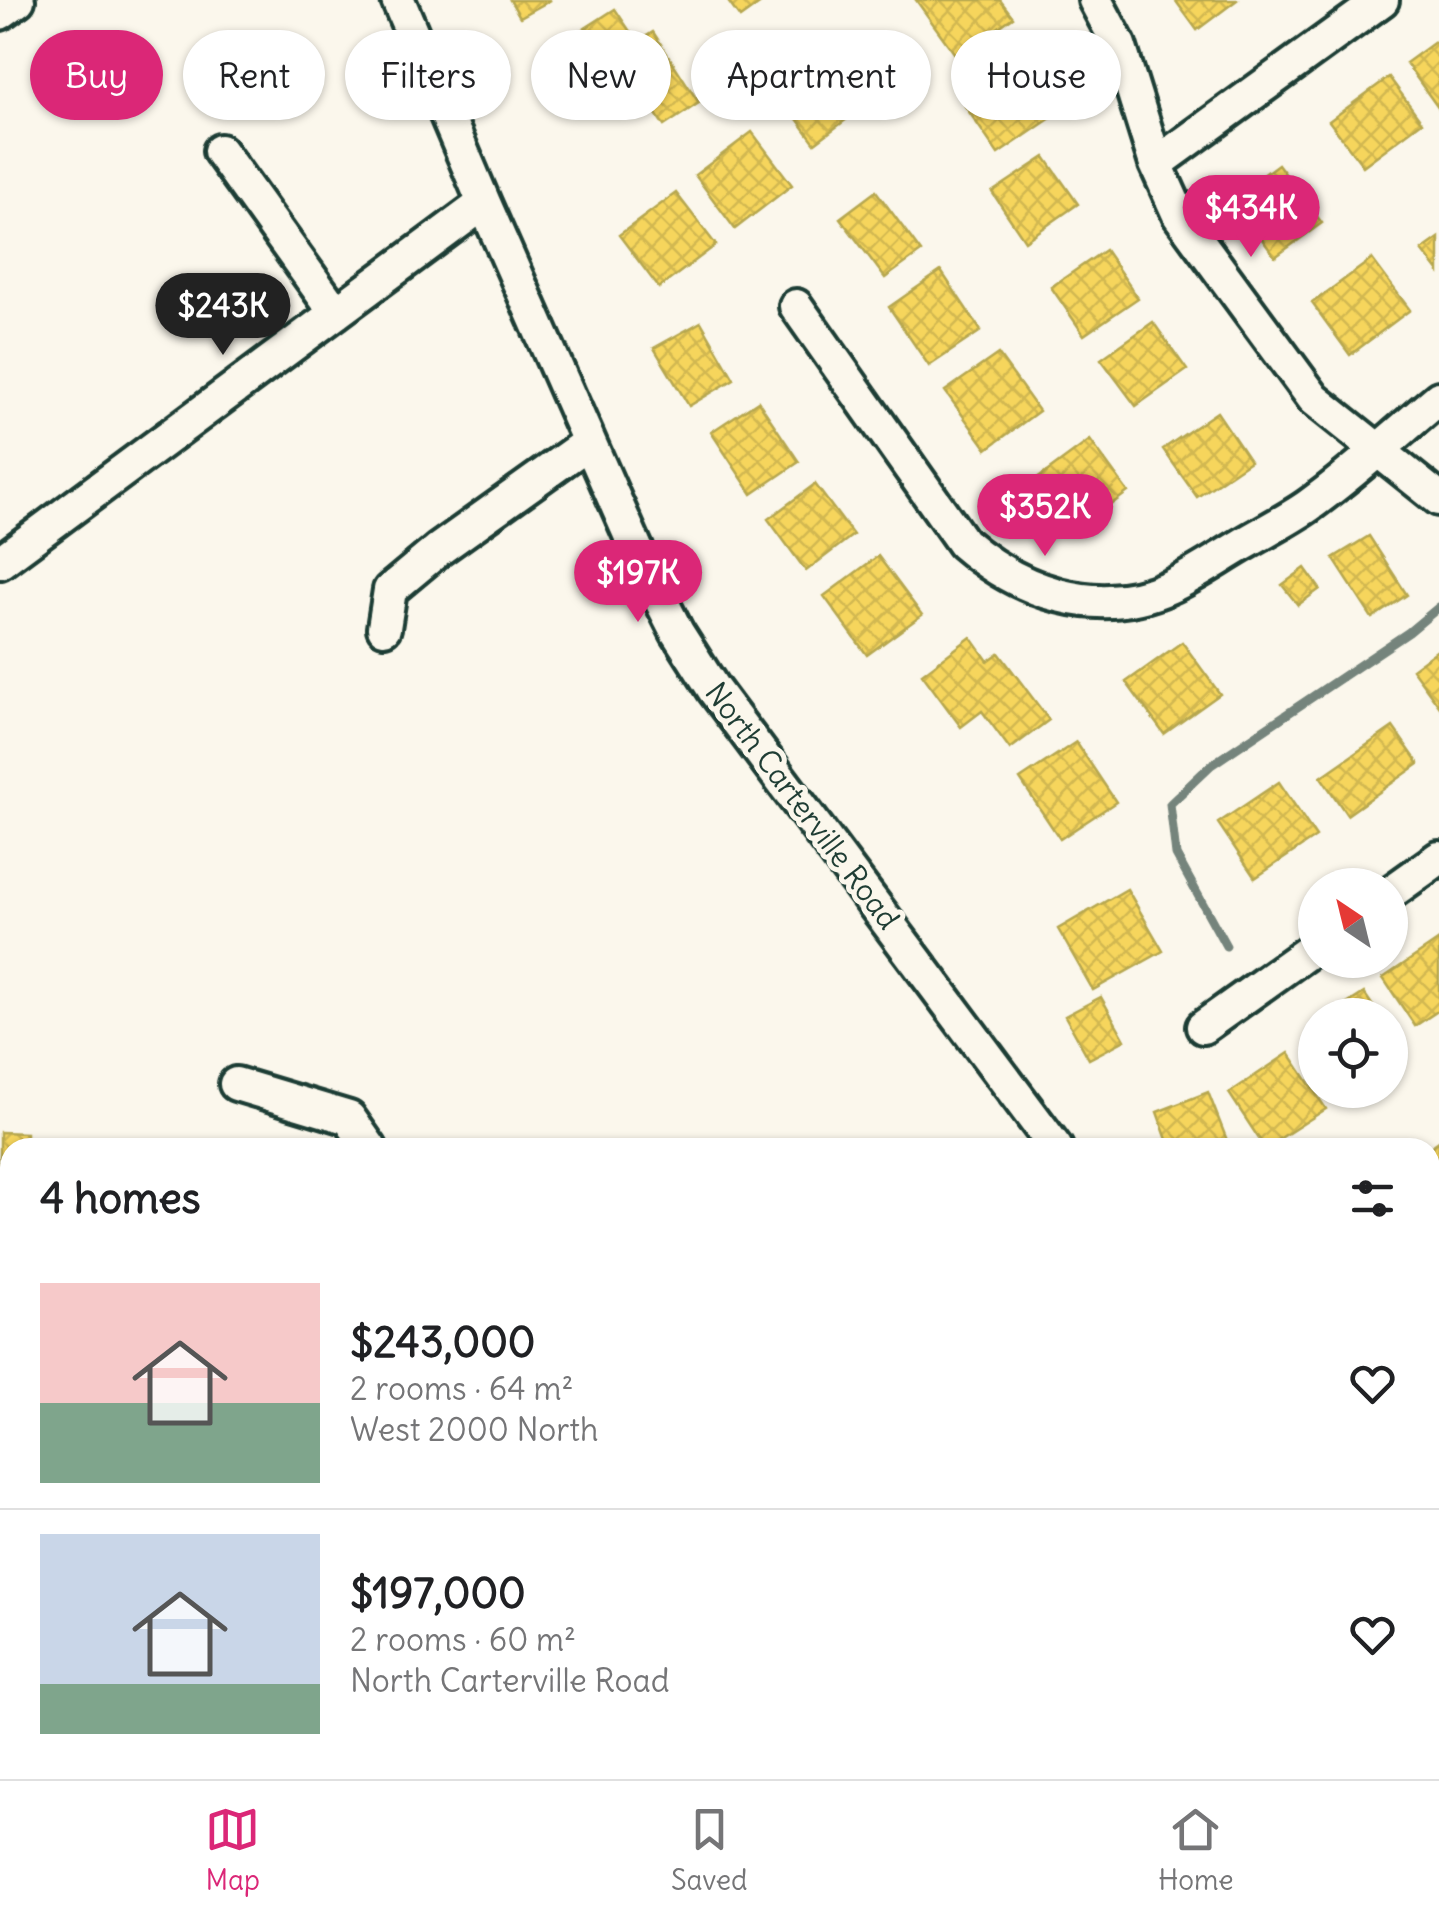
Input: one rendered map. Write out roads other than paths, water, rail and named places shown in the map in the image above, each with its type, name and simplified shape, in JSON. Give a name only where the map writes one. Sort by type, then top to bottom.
[{"type":"street","points":[[0,13],[18,0]]},
{"type":"street","name":"North Carterville Road","points":[[398,0],[589,442],[677,632],[714,690],[1049,1138]]},
{"type":"street","points":[[1095,0],[1120,45],[1156,164],[1179,214],[1314,399],[1439,499]]},
{"type":"street","points":[[1156,164],[1382,0]]},
{"type":"street","points":[[220,151],[336,313]]},
{"type":"street","points":[[0,562],[484,204]]},
{"type":"street","points":[[796,306],[963,543],[990,567],[1055,596],[1090,601],[1125,599],[1167,588],[1307,507],[1439,398]]},
{"type":"street","points":[[384,628],[390,590],[438,550],[589,442]]},
{"type":"street","points":[[1408,881],[1439,858]]},
{"type":"street","points":[[1203,1027],[1298,959]]},
{"type":"street","points":[[236,1084],[349,1118],[363,1138]]},
{"type":"waterway","points":[[1226,946],[1176,855],[1170,804],[1211,765],[1409,632],[1439,607]]}]
